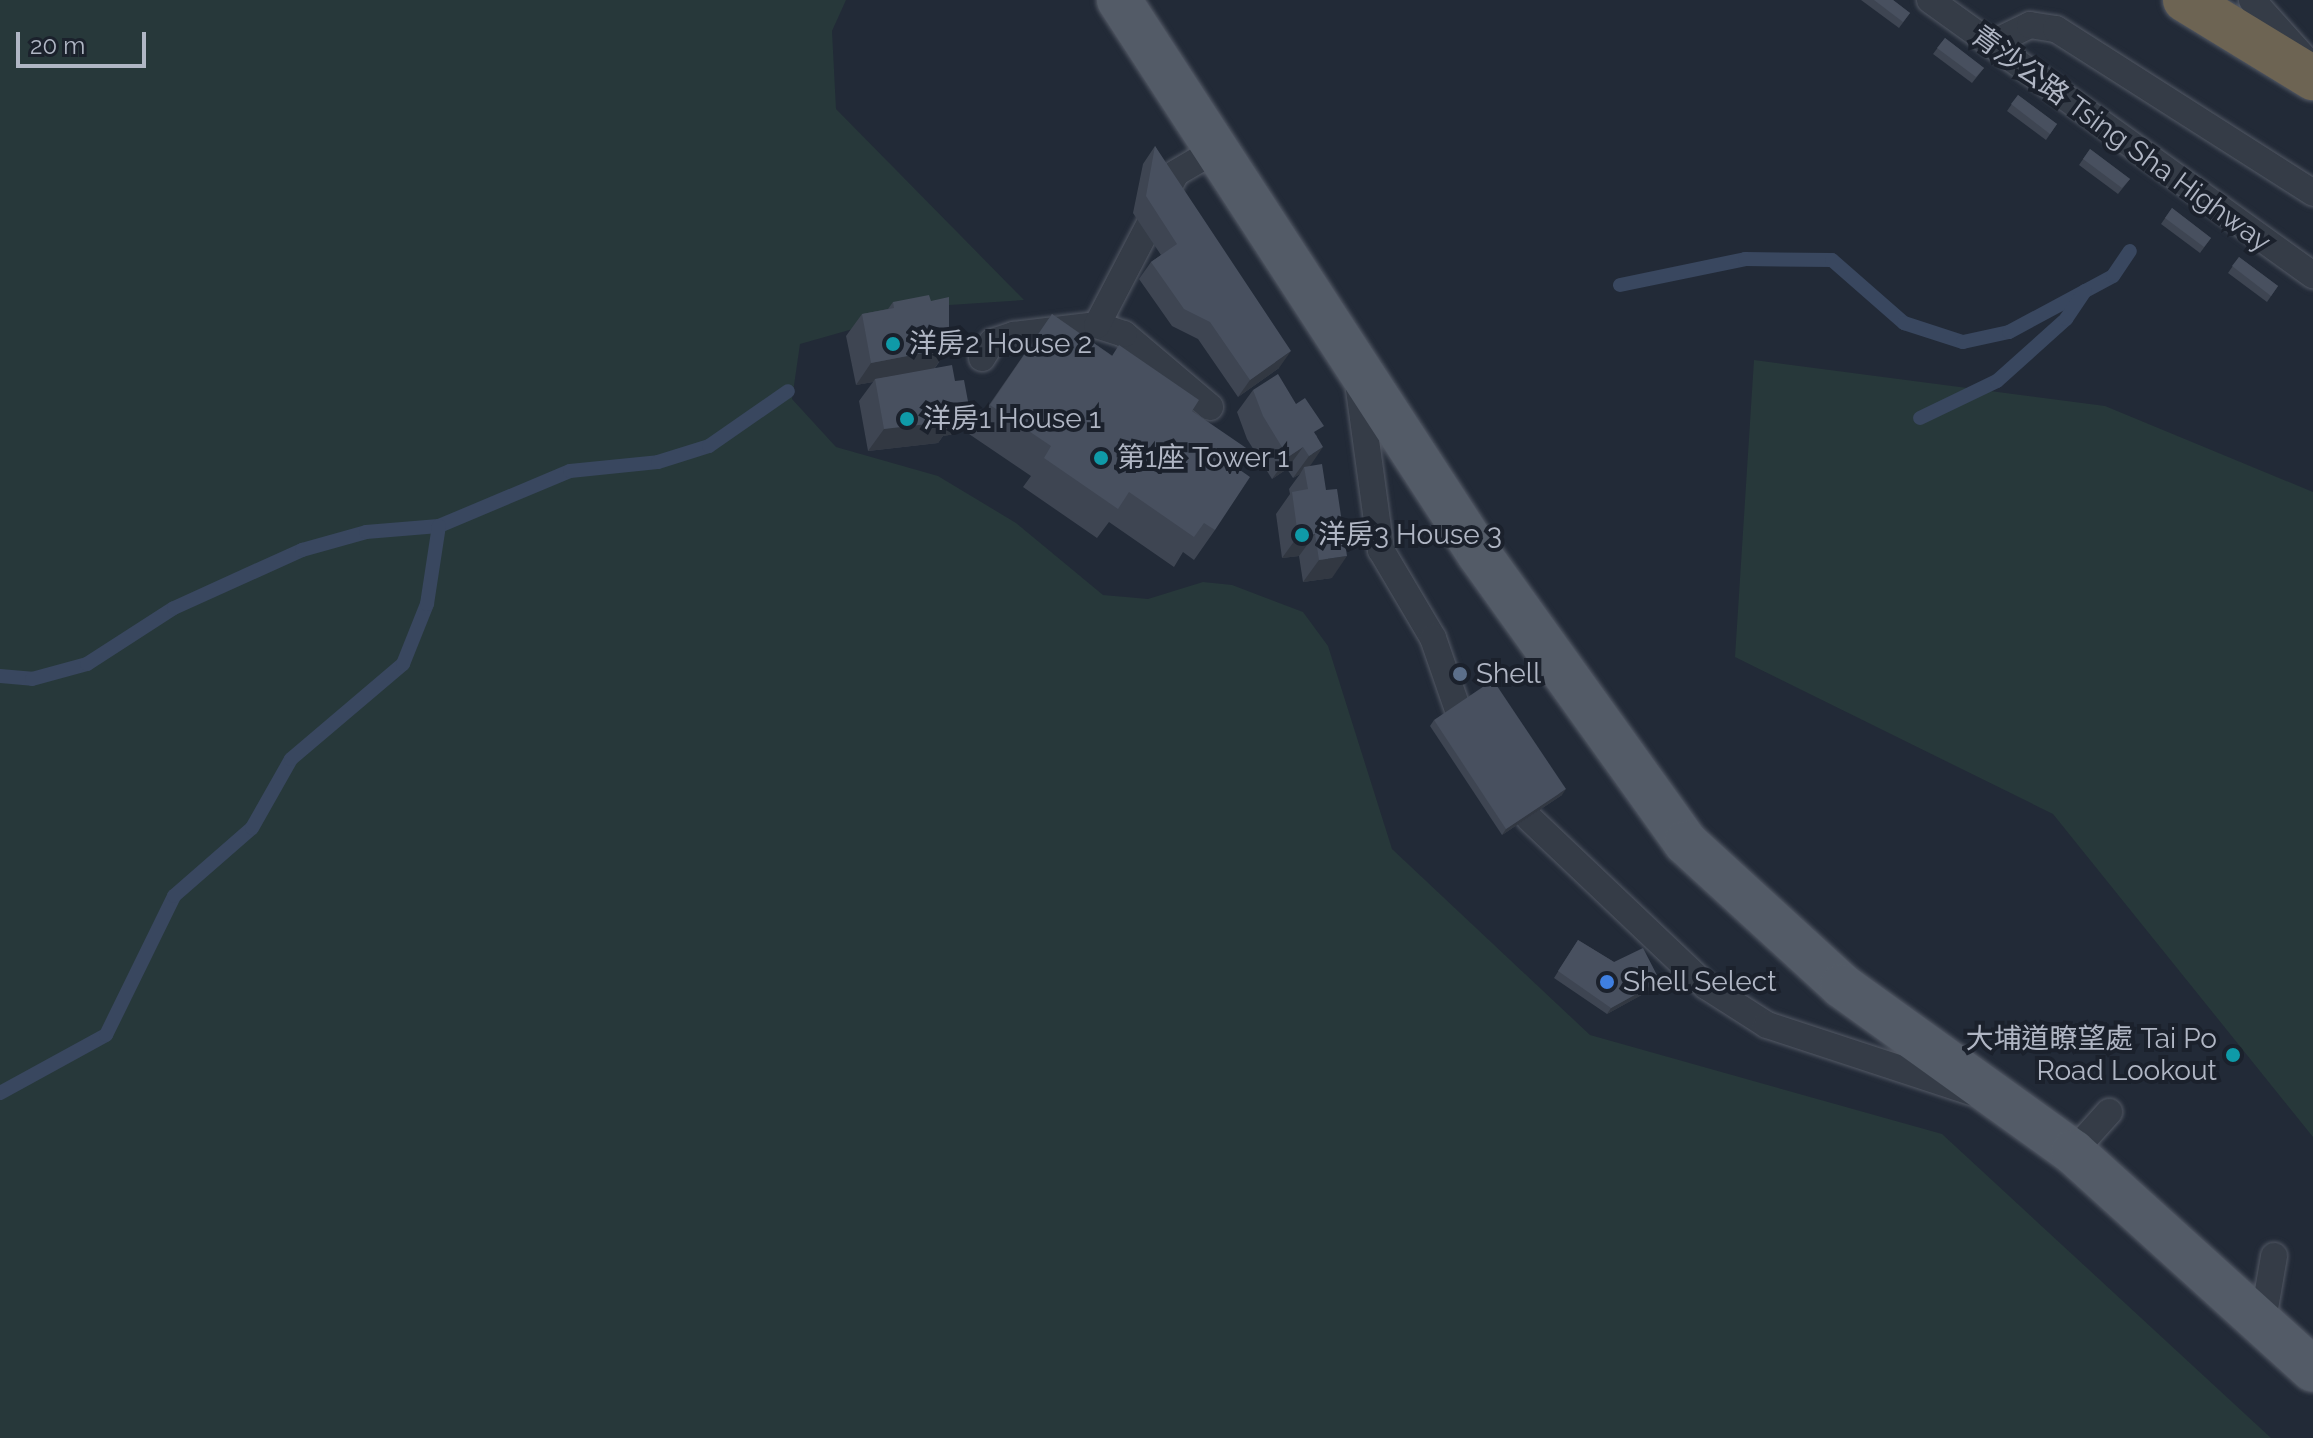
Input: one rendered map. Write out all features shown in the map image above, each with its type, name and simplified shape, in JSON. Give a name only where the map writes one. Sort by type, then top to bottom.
[{"type":"highway","points":[[2185,0],[2313,78]]},
{"type":"main road","points":[[1119,0],[1479,554],[1686,843],[1842,986],[2073,1152],[2263,1320],[2313,1370]]},
{"type":"lane","name":"青沙公路 Tsing Sha Highway","points":[[1930,0],[2313,275]]},
{"type":"lane","points":[[2252,0],[2313,67]]},
{"type":"lane","points":[[1991,44],[2030,25],[2056,29],[2313,193]]},
{"type":"lane","points":[[1097,325],[1176,173],[1217,149]]},
{"type":"lane","points":[[982,358],[992,342],[1014,335],[1097,325],[1124,334],[1210,407]]},
{"type":"lane","points":[[1354,359],[1381,550],[1433,638],[1458,710]]},
{"type":"lane","points":[[1529,818],[1706,986],[1767,1025],[2009,1104]]},
{"type":"lane","points":[[2073,1152],[2109,1112]]},
{"type":"lane","points":[[2263,1320],[2274,1256]]},
{"type":"shaded area","points":[[0,0],[846,0],[832,31],[836,109],[1024,300],[934,306],[800,344],[792,399],[836,447],[938,476],[1016,523],[1103,595],[1148,599],[1203,582],[1232,585],[1303,612],[1328,646],[1392,849],[1590,1035],[1942,1134],[2271,1438],[0,1438]]},
{"type":"shaded area","points":[[1754,360],[2105,406],[2313,492],[2313,1137],[2053,814],[1735,657]]},
{"type":"building","points":[[1874,0],[1893,0],[1910,13],[1903,22]]},
{"type":"building","points":[[1945,38],[1984,68],[1976,77],[1937,48]]},
{"type":"building","points":[[2018,95],[2057,124],[2050,134],[2011,104]]},
{"type":"building","points":[[1155,146],[1291,351],[1250,380],[1210,322],[1184,309],[1151,262],[1177,244],[1146,196]]},
{"type":"building","points":[[2090,149],[2130,179],[2122,188],[2083,159]]},
{"type":"building","points":[[2172,208],[2211,238],[2204,247],[2165,218]]},
{"type":"building","points":[[2239,257],[2278,286],[2271,296],[2232,266]]},
{"type":"building","points":[[929,295],[931,301],[949,297],[949,348],[871,363],[862,314],[894,308],[893,302]]},
{"type":"building","name":"第1座 Tower 1","points":[[1052,314],[1112,356],[1119,345],[1199,400],[1192,411],[1252,452],[1240,470],[1250,477],[1215,530],[1204,523],[1194,537],[1129,492],[1118,509],[1044,458],[1051,446],[990,405]]},
{"type":"building","points":[[952,365],[955,381],[964,380],[970,412],[952,415],[954,421],[884,429],[875,379]]},
{"type":"building","points":[[1278,374],[1296,404],[1305,398],[1324,426],[1314,432],[1323,447],[1309,456],[1303,447],[1288,457],[1263,416],[1253,390]]},
{"type":"building","points":[[1322,464],[1326,490],[1337,489],[1347,556],[1319,560],[1315,534],[1298,536],[1292,492],[1308,489],[1304,467]]},
{"type":"building","points":[[1493,680],[1566,789],[1506,829],[1434,720]]},
{"type":"building","name":"Shell Select","points":[[1578,940],[1614,962],[1643,948],[1660,981],[1611,1008],[1558,971]]},
{"type":"waterway","points":[[1620,285],[1745,259],[1832,260],[1904,323],[1963,342],[2009,332],[2113,276],[2130,251]]},
{"type":"waterway","points":[[1920,418],[1997,381],[2066,319],[2085,291]]},
{"type":"waterway","points":[[0,676],[32,679],[87,664],[174,608],[302,550],[366,532],[439,526],[570,471],[658,462],[709,446],[788,391]]},
{"type":"waterway","points":[[0,1093],[106,1035],[174,896],[252,828],[291,759],[403,664],[427,604],[439,526]]},
{"type":"place","name":"洋房2 House 2","points":[[893,344]]},
{"type":"place","name":"洋房1 House 1","points":[[907,419]]},
{"type":"place","name":"第1座 Tower 1","points":[[1101,458]]},
{"type":"place","name":"洋房3 House 3","points":[[1302,535]]},
{"type":"place","name":"Shell","points":[[1460,674]]},
{"type":"place","name":"Shell Select","points":[[1607,982]]},
{"type":"place","name":"大埔道瞭望處 Tai Po Road Lookout","points":[[2233,1055]]}]
